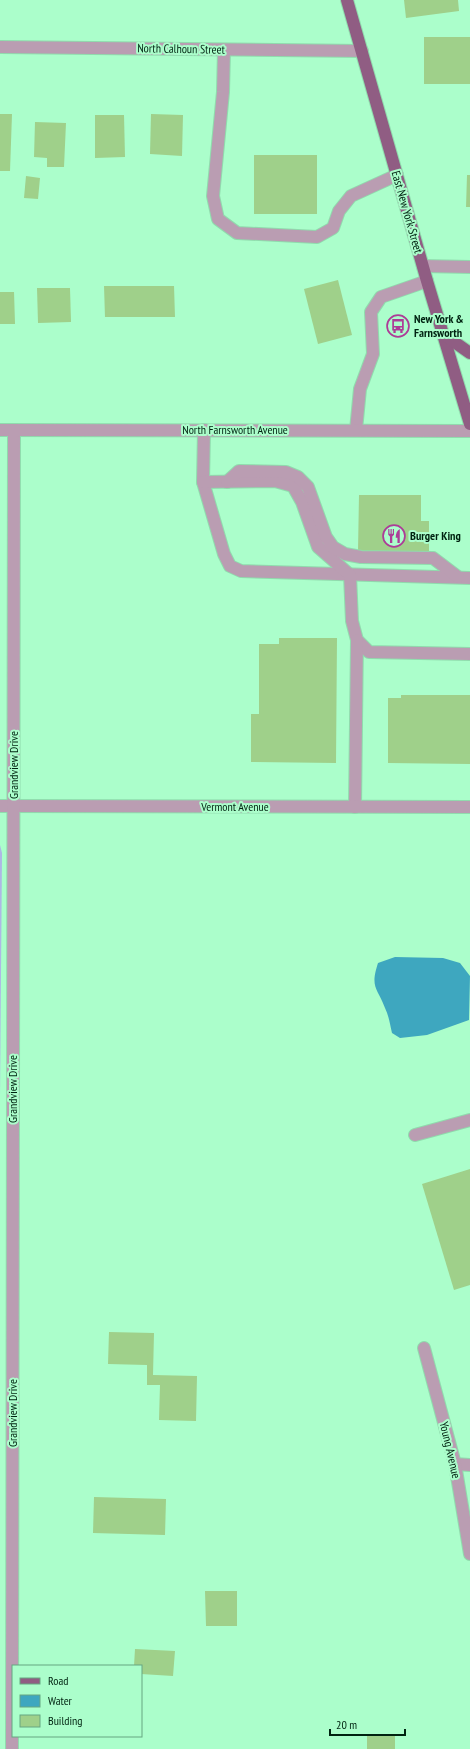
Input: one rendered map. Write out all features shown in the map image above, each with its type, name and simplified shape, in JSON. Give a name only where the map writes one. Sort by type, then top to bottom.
[{"type":"main road","name":"East New York Street","points":[[347,0],[427,281],[470,424]]},
{"type":"main road","points":[[443,334],[470,353]]},
{"type":"street","name":"North Calhoun Street","points":[[0,47],[362,51]]},
{"type":"street","points":[[224,50],[223,92],[214,196],[218,219],[237,233],[317,237],[333,228],[339,211],[351,196],[397,175]]},
{"type":"street","points":[[423,266],[470,267]]},
{"type":"street","points":[[356,430],[360,389],[373,354],[371,312],[381,297],[427,281]]},
{"type":"street","name":"North Farnsworth Avenue","points":[[0,430],[470,431]]},
{"type":"street","name":"Grandview Drive","points":[[12,1665],[14,430]]},
{"type":"street","points":[[204,430],[203,482],[224,554],[230,566],[241,571],[464,578]]},
{"type":"street","points":[[227,482],[239,471],[286,472],[292,474],[298,477],[308,487],[326,537],[333,547],[345,554],[361,557],[433,558],[464,578]]},
{"type":"street","points":[[203,482],[275,481],[293,486],[302,502],[318,547],[350,575],[352,622],[357,640],[355,807]]},
{"type":"street","points":[[357,640],[370,652],[470,654]]},
{"type":"street","name":"Vermont Avenue","points":[[0,806],[470,807]]},
{"type":"street","points":[[415,1135],[470,1120]]},
{"type":"street","name":"Young Avenue","points":[[424,1348],[454,1464],[470,1554]]},
{"type":"street","points":[[454,1464],[470,1465]]},
{"type":"street","name":"Grandview Drive","points":[[12,1737],[12,1749]]},
{"type":"shaded area","points":[[0,845],[2,853],[0,1098]]},
{"type":"water","points":[[395,957],[443,958],[460,963],[470,976],[469,1020],[427,1035],[400,1038],[392,1033],[388,1014],[376,987],[375,978],[378,963]]},
{"type":"building","points":[[404,0],[458,0],[459,11],[406,18]]},
{"type":"building","points":[[424,37],[470,37],[470,84],[424,84]]},
{"type":"building","points":[[0,114],[12,114],[10,171],[0,171]]},
{"type":"building","points":[[151,114],[183,115],[182,156],[150,154]]},
{"type":"building","points":[[95,115],[124,115],[125,157],[95,158]]},
{"type":"building","points":[[35,122],[66,123],[64,167],[47,167],[47,158],[34,157]]},
{"type":"building","points":[[254,155],[317,155],[317,214],[254,214]]},
{"type":"building","points":[[467,175],[470,175],[470,207],[466,207]]},
{"type":"building","points":[[26,176],[40,178],[38,199],[24,198]]},
{"type":"building","points":[[338,280],[352,335],[318,344],[304,289]]},
{"type":"building","points":[[104,286],[174,286],[175,317],[105,317]]},
{"type":"building","points":[[37,288],[70,288],[71,322],[38,323]]},
{"type":"building","points":[[0,292],[14,292],[15,324],[0,324]]},
{"type":"building","name":"Burger King","points":[[359,495],[421,495],[421,521],[429,521],[429,552],[358,551]]},
{"type":"building","points":[[279,638],[337,638],[336,763],[251,762],[251,714],[259,714],[259,644],[279,644]]},
{"type":"building","points":[[401,695],[470,695],[470,764],[388,763],[388,698],[401,698]]},
{"type":"building","points":[[470,1169],[470,1285],[454,1290],[422,1184]]},
{"type":"building","points":[[109,1332],[154,1333],[153,1375],[197,1376],[196,1421],[159,1420],[160,1385],[147,1385],[147,1365],[108,1364]]},
{"type":"building","points":[[94,1497],[166,1499],[165,1535],[93,1533]]},
{"type":"building","points":[[205,1591],[237,1591],[237,1626],[206,1626]]},
{"type":"building","points":[[135,1649],[175,1651],[173,1676],[142,1674],[142,1665],[134,1665]]},
{"type":"building","points":[[367,1735],[395,1735],[395,1749],[367,1749]]},
{"type":"place","name":"New York & Farnsworth","points":[[398,326]]},
{"type":"place","name":"Burger King","points":[[394,536]]}]
